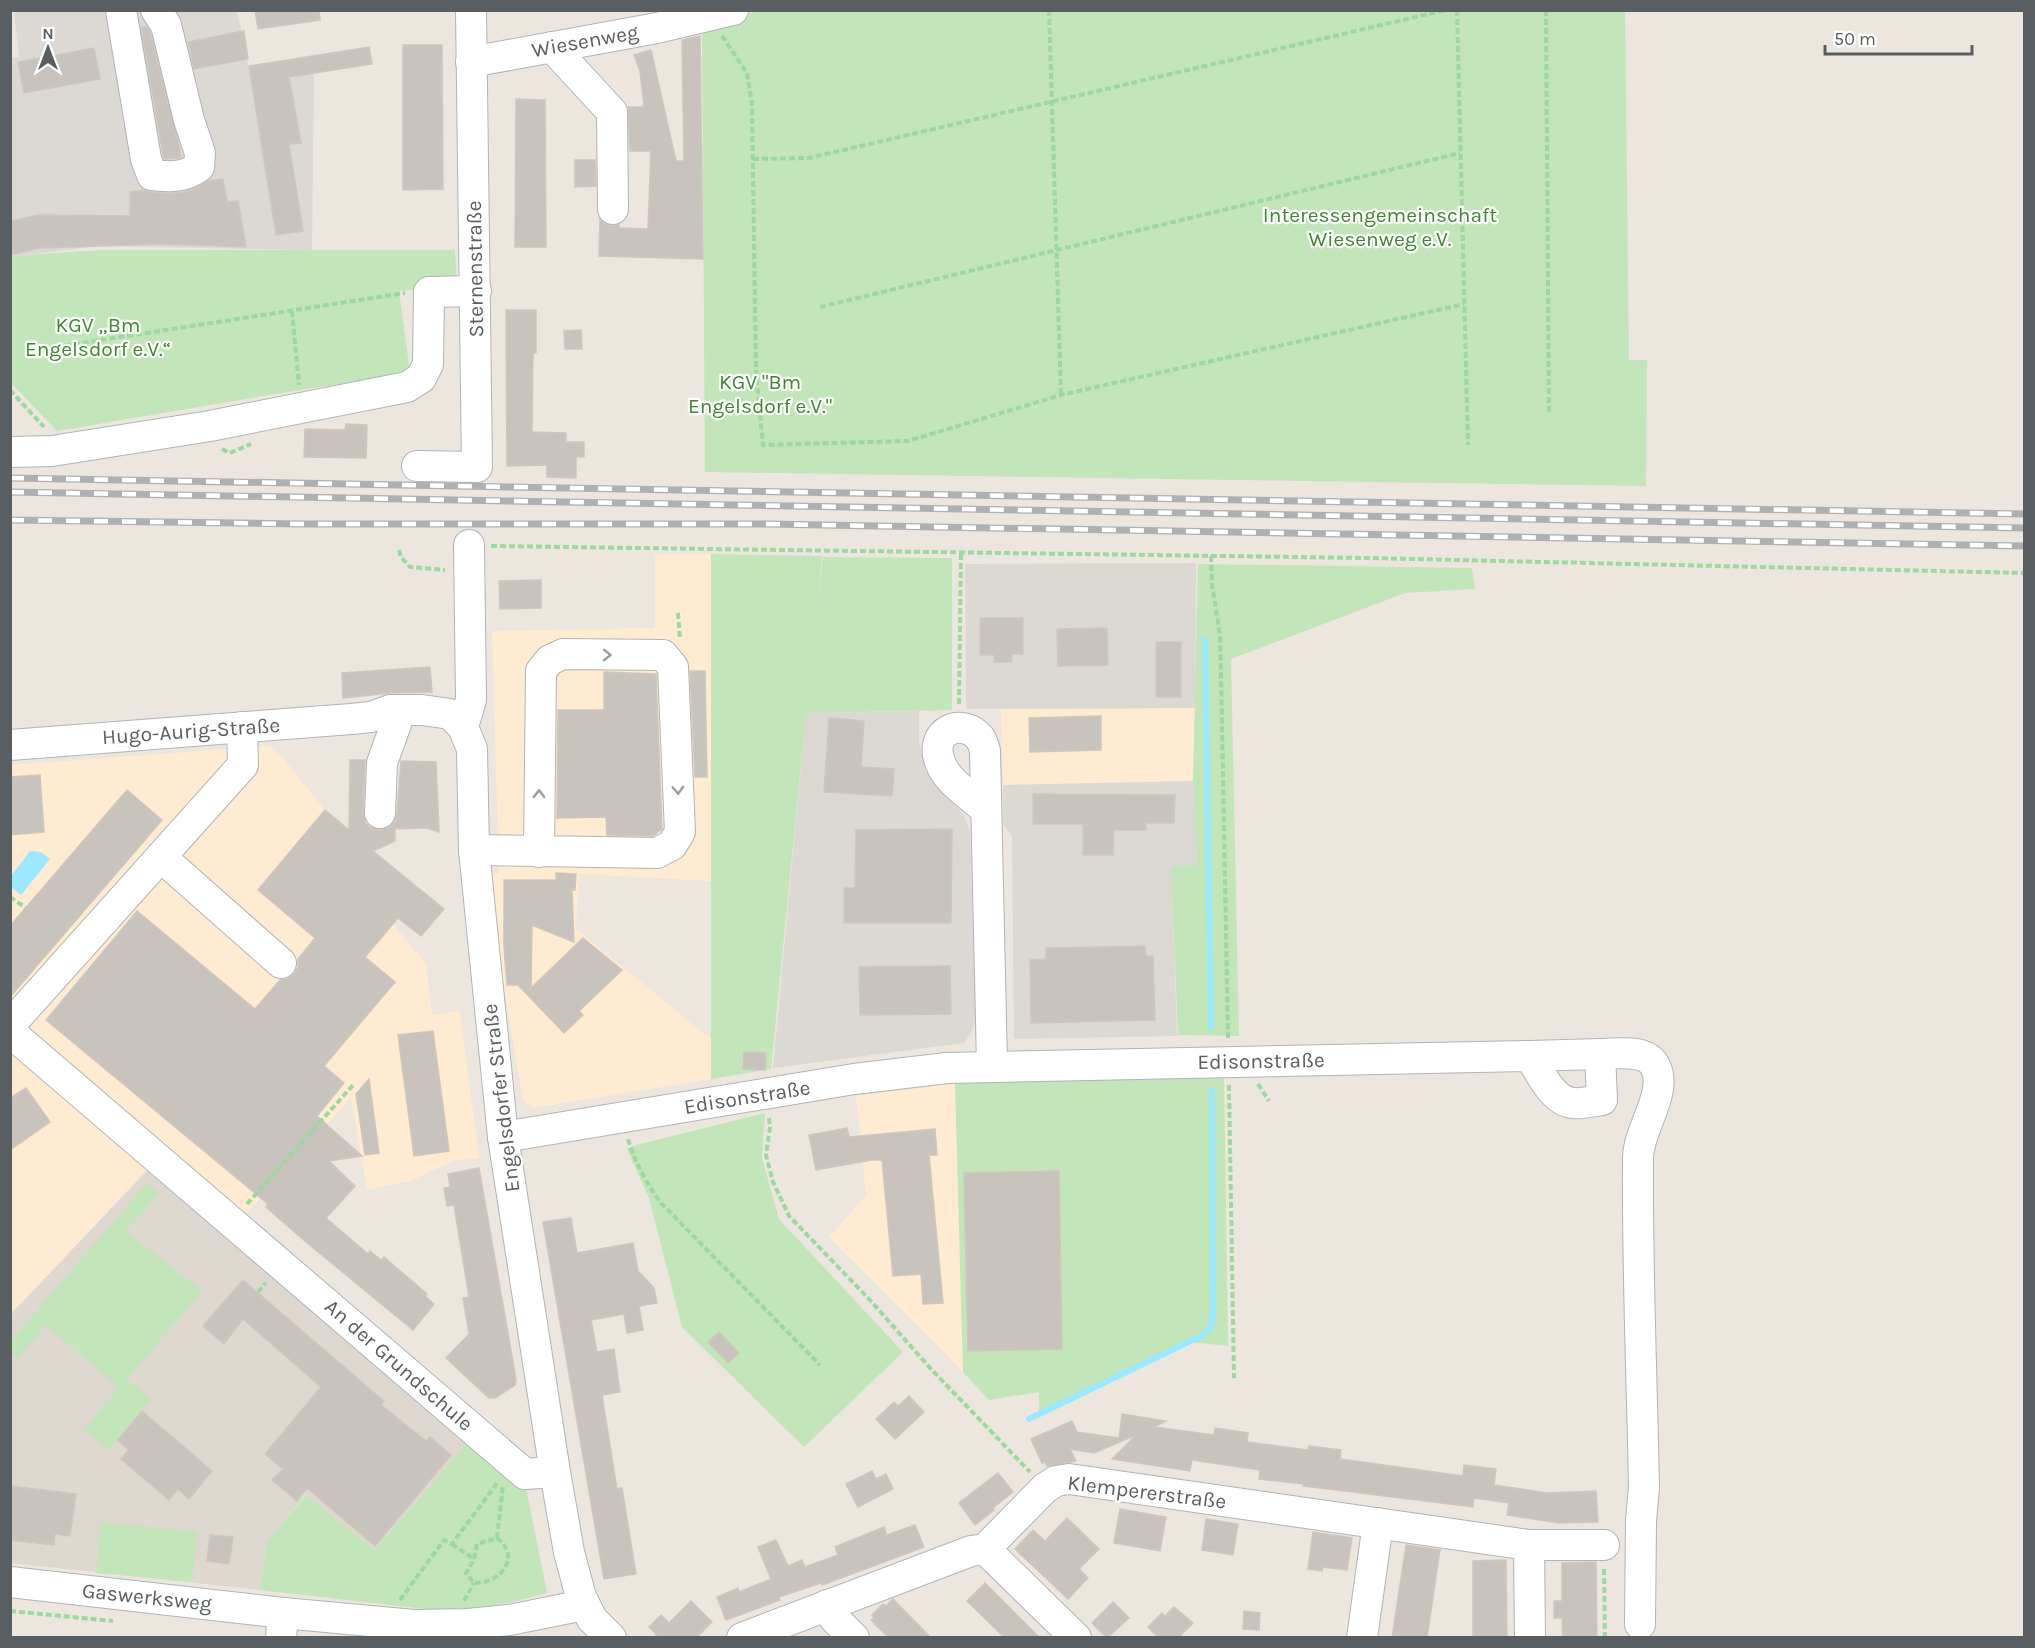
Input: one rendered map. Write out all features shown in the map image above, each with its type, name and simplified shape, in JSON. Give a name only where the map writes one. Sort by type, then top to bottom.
[{"type":"street","points":[[121,10],[146,159],[152,175],[169,177],[189,174],[199,166],[200,153],[189,120],[166,25],[156,10]]},
{"type":"street","name":"Sternenstraße","points":[[417,466],[477,467],[471,10]]},
{"type":"street","name":"Wiesenweg","points":[[471,62],[733,10]]},
{"type":"street","points":[[552,47],[612,112],[613,209]]},
{"type":"street","points":[[10,452],[52,452],[210,426],[407,387],[421,378],[428,364],[429,292],[476,291]]},
{"type":"street","points":[[463,727],[471,700],[469,545]]},
{"type":"street","points":[[474,850],[538,852],[657,853],[672,844],[680,832],[673,667],[663,655],[563,654],[550,660],[541,671],[538,852]]},
{"type":"street","points":[[380,813],[384,720]]},
{"type":"street","name":"Hugo-Aurig-Straße","points":[[10,745],[242,727],[384,720],[447,729],[463,727]]},
{"type":"street","points":[[10,1025],[243,765],[242,727]]},
{"type":"street","name":"Engelsdorfer Straße","points":[[463,727],[472,749],[474,850],[503,1137],[555,1472],[569,1552],[584,1605],[592,1619],[611,1638]]},
{"type":"street","points":[[986,810],[946,773],[940,762],[939,737],[947,730],[972,731],[981,739],[985,751],[992,1066]]},
{"type":"street","points":[[161,857],[281,963]]},
{"type":"street","points":[[10,1032],[241,1229]]},
{"type":"street","name":"Edisonstraße","points":[[503,1137],[855,1079],[947,1068],[1228,1050],[1530,1056],[1635,1053],[1647,1057],[1654,1064],[1659,1077],[1659,1088],[1638,1150],[1644,1487],[1641,1521],[1640,1624]]},
{"type":"street","points":[[1530,1056],[1554,1093],[1565,1101],[1574,1103],[1602,1100],[1600,1054]]},
{"type":"street","name":"An der Grundschule","points":[[241,1229],[508,1468],[525,1474],[555,1472]]},
{"type":"street","name":"Klempererstraße","points":[[742,1638],[971,1551],[985,1548],[1045,1488],[1056,1481],[1069,1479],[1529,1545],[1604,1545]]},
{"type":"street","points":[[1362,1638],[1378,1523]]},
{"type":"street","points":[[1529,1545],[1530,1638]]},
{"type":"street","points":[[985,1548],[1076,1638]]},
{"type":"street","name":"Gaswerksweg","points":[[10,1582],[283,1625],[468,1624],[509,1620],[584,1605]]},
{"type":"street","points":[[827,1605],[834,1618],[854,1638]]},
{"type":"path","points":[[1049,10],[1061,395]]},
{"type":"path","points":[[753,159],[809,158],[1446,10]]},
{"type":"path","points":[[1457,10],[1468,445]]},
{"type":"path","points":[[1546,10],[1549,415]]},
{"type":"path","points":[[696,19],[721,34],[747,73],[752,104],[756,372],[763,445],[908,441],[1061,395],[1464,304]]},
{"type":"path","points":[[820,307],[1460,153]]},
{"type":"path","points":[[56,347],[421,290],[429,292]]},
{"type":"path","points":[[292,311],[299,385]]},
{"type":"path","points":[[10,390],[64,449]]},
{"type":"path","points":[[469,545],[1211,556],[2025,573]]},
{"type":"path","points":[[399,550],[401,557],[411,567],[443,569],[450,574]]},
{"type":"path","points":[[960,729],[961,552]]},
{"type":"path","points":[[1211,556],[1212,584],[1220,635],[1234,1378]]},
{"type":"path","points":[[10,897],[26,908]]},
{"type":"path","points":[[241,1229],[354,1084]]},
{"type":"path","points":[[765,1095],[770,1126],[766,1155],[773,1182],[789,1216],[1045,1488]]},
{"type":"path","points":[[622,1118],[632,1152],[647,1184],[661,1203],[820,1365]]},
{"type":"path","points":[[496,1538],[508,1468]]},
{"type":"path","points":[[452,1544],[508,1468]]},
{"type":"path","points":[[496,1538],[507,1550],[507,1563],[500,1575],[490,1582],[474,1583],[466,1573],[474,1559],[477,1544],[496,1538]]},
{"type":"path","points":[[392,1623],[398,1603],[444,1540],[474,1559]]},
{"type":"path","points":[[1604,1545],[1605,1638]]},
{"type":"shaded area","points":[[14,11],[237,11],[252,83],[314,73],[312,250],[98,246],[11,259],[10,58],[19,57]]},
{"type":"shaded area","points":[[711,554],[711,881],[579,874],[576,929],[711,1039],[711,1079],[534,1108],[523,1100],[497,946],[491,873],[499,873],[492,631],[655,628],[655,555]]},
{"type":"shaded area","points":[[1196,563],[1195,708],[966,709],[965,564]]},
{"type":"shaded area","points":[[1195,708],[1193,781],[1003,785],[1001,709]]},
{"type":"shaded area","points":[[919,711],[919,741],[925,770],[963,814],[970,831],[976,1017],[971,1033],[964,1043],[773,1068],[806,713]]},
{"type":"shaded area","points":[[269,746],[283,758],[325,810],[421,890],[393,924],[426,964],[432,1015],[460,1011],[479,1158],[453,1161],[410,1181],[367,1190],[351,1098],[240,1221],[11,1017],[11,765]]},
{"type":"shaded area","points":[[1193,781],[1197,866],[1171,867],[1177,1036],[1014,1039],[1012,836],[1003,824],[1003,785]]},
{"type":"shaded area","points":[[11,1051],[148,1168],[11,1315]]},
{"type":"shaded area","points":[[955,1083],[963,1372],[829,1237],[866,1195],[856,1096]]},
{"type":"shaded area","points":[[147,1171],[471,1438],[375,1550],[305,1495],[267,1542],[260,1590],[11,1563],[10,1315]]},
{"type":"green space","name":"Interessengemeinschaft Wiesenweg e.V.","points":[[764,10],[1625,11],[1629,360],[1647,360],[1646,486],[705,472],[702,30],[733,17]]},
{"type":"green space","name":"KGV „Bm Engelsdorf e.V.“","points":[[100,250],[455,250],[457,285],[399,291],[410,373],[57,431],[11,383],[10,259],[27,255]]},
{"type":"green space","points":[[711,554],[822,556],[817,607],[823,557],[952,558],[952,710],[806,713],[771,1069],[711,1079]]},
{"type":"green space","points":[[1198,564],[1472,568],[1475,589],[1405,593],[1231,659],[1239,1036],[1178,1035],[1171,867],[1197,865],[1193,781]]},
{"type":"green space","points":[[1224,1078],[1228,1346],[1190,1342],[1039,1417],[1039,1392],[989,1400],[963,1372],[955,1083]]},
{"type":"green space","points":[[765,1113],[762,1158],[779,1219],[903,1352],[804,1447],[682,1327],[649,1198],[627,1149]]},
{"type":"green space","points":[[147,1183],[159,1193],[126,1231],[202,1291],[127,1379],[151,1400],[109,1450],[84,1430],[119,1387],[46,1325],[17,1358],[11,1353],[11,1341]]},
{"type":"green space","points":[[471,1438],[525,1483],[547,1593],[469,1610],[425,1609],[260,1590],[267,1542],[306,1495],[375,1550]]},
{"type":"green space","points":[[101,1522],[197,1532],[192,1582],[96,1573]]},
{"type":"water","points":[[30,851],[41,852],[50,859],[21,895],[11,887],[11,876]]},
{"type":"building","points":[[255,10],[319,10],[320,20],[258,29]]},
{"type":"building","points":[[141,27],[146,27],[150,32],[178,141],[181,157],[178,158],[164,159]]},
{"type":"building","points":[[244,31],[248,59],[194,69],[188,42]]},
{"type":"building","points":[[700,36],[703,259],[599,256],[600,219],[605,224],[619,225],[619,228],[648,229],[651,151],[630,151],[628,107],[644,107],[640,71],[634,55],[651,50],[676,161],[684,161],[682,40]]},
{"type":"building","points":[[403,45],[442,45],[443,189],[403,190]]},
{"type":"building","points":[[369,47],[372,64],[289,77],[301,143],[289,144],[303,231],[276,235],[249,66]]},
{"type":"building","points":[[94,48],[100,79],[24,93],[18,62]]},
{"type":"building","points":[[516,99],[545,100],[546,247],[515,247]]},
{"type":"building","points":[[575,160],[595,160],[596,186],[575,187]]},
{"type":"building","points":[[223,179],[227,202],[238,201],[246,247],[159,244],[40,248],[10,255],[10,221],[38,215],[130,216],[130,192],[145,190],[157,193],[179,193],[195,189],[209,181]]},
{"type":"building","points":[[506,310],[536,310],[532,432],[566,433],[566,442],[584,442],[584,457],[576,457],[576,478],[547,477],[547,465],[507,466]]},
{"type":"building","points":[[581,330],[582,349],[565,349],[564,331]]},
{"type":"building","points":[[346,424],[367,425],[366,458],[304,457],[305,429],[345,430]]},
{"type":"building","points":[[541,580],[541,608],[500,609],[499,581]]},
{"type":"building","points":[[980,618],[1023,618],[1023,654],[1012,654],[1012,662],[994,662],[994,655],[980,655]]},
{"type":"building","points":[[1107,628],[1108,665],[1058,666],[1057,629]]},
{"type":"building","points":[[1156,642],[1181,642],[1181,697],[1156,697]]},
{"type":"building","points":[[430,667],[432,692],[390,693],[343,698],[342,673]]},
{"type":"building","points":[[690,671],[705,671],[707,777],[695,777]]},
{"type":"building","points":[[604,672],[656,674],[662,829],[653,836],[607,835],[606,817],[557,818],[558,710],[604,710]]},
{"type":"building","points":[[1101,716],[1101,750],[1030,752],[1029,718]]},
{"type":"building","points":[[829,718],[864,721],[861,767],[894,769],[892,796],[824,792]]},
{"type":"building","points":[[350,760],[365,760],[363,813],[365,822],[370,827],[380,830],[388,828],[395,822],[401,761],[436,762],[439,832],[426,828],[395,829],[395,841],[373,851],[444,909],[421,936],[398,918],[365,957],[395,982],[324,1066],[344,1083],[317,1116],[362,1156],[329,1161],[355,1186],[326,1218],[368,1254],[370,1251],[381,1260],[384,1257],[427,1294],[425,1296],[434,1304],[413,1330],[306,1242],[266,1207],[268,1204],[46,1020],[137,911],[255,1009],[280,980],[287,979],[294,974],[298,967],[298,959],[315,938],[258,890],[325,810],[349,830]]},
{"type":"building","points":[[40,775],[44,832],[10,835],[10,777]]},
{"type":"building","points":[[127,790],[162,820],[10,997],[10,926]]},
{"type":"building","points":[[1033,794],[1175,795],[1174,823],[1146,823],[1146,830],[1114,830],[1113,855],[1083,855],[1083,824],[1033,824]]},
{"type":"building","points":[[952,829],[951,923],[844,923],[844,888],[855,888],[856,830]]},
{"type":"building","points":[[556,873],[576,874],[575,890],[572,890],[574,942],[532,925],[531,988],[583,938],[622,970],[579,1011],[583,1015],[564,1033],[518,985],[507,985],[504,947],[504,880],[556,880]]},
{"type":"building","points":[[1145,946],[1146,956],[1153,956],[1155,1020],[1031,1023],[1030,960],[1046,959],[1046,948]]},
{"type":"building","points":[[950,966],[951,1014],[860,1015],[859,967]]},
{"type":"building","points":[[433,1031],[449,1151],[414,1156],[398,1035]]},
{"type":"building","points":[[744,1052],[766,1053],[765,1070],[743,1069]]},
{"type":"building","points":[[369,1079],[379,1153],[365,1155],[356,1094]]},
{"type":"building","points":[[26,1088],[50,1122],[10,1150],[10,1098]]},
{"type":"building","points":[[847,1128],[849,1137],[935,1129],[937,1155],[929,1155],[943,1303],[923,1304],[921,1274],[893,1276],[882,1160],[816,1170],[809,1135]]},
{"type":"building","points":[[479,1168],[516,1379],[515,1385],[495,1398],[489,1398],[446,1358],[469,1334],[463,1298],[469,1297],[454,1205],[447,1206],[444,1188],[450,1187],[448,1174]]},
{"type":"building","points":[[1059,1171],[1062,1349],[968,1351],[964,1173]]},
{"type":"building","points":[[571,1218],[577,1253],[633,1243],[638,1271],[654,1288],[657,1303],[639,1306],[643,1330],[627,1333],[624,1314],[591,1320],[597,1352],[614,1349],[620,1392],[602,1395],[617,1489],[622,1488],[636,1574],[604,1579],[543,1222]]},
{"type":"building","points":[[243,1280],[384,1401],[381,1405],[426,1441],[430,1437],[451,1455],[375,1546],[307,1488],[297,1501],[272,1480],[283,1469],[265,1454],[321,1387],[243,1319],[224,1344],[203,1326]]},
{"type":"building","points":[[719,1332],[739,1353],[728,1363],[708,1342]]},
{"type":"building","points":[[909,1396],[924,1412],[895,1439],[876,1419],[894,1402],[898,1406]]},
{"type":"building","points":[[142,1411],[212,1471],[189,1499],[178,1489],[169,1500],[121,1459],[129,1450],[118,1440]]},
{"type":"building","points":[[1122,1414],[1166,1421],[1154,1427],[1214,1435],[1215,1428],[1248,1433],[1247,1442],[1308,1450],[1309,1446],[1341,1450],[1340,1459],[1463,1476],[1464,1465],[1496,1469],[1494,1485],[1547,1493],[1596,1491],[1598,1522],[1559,1523],[1507,1515],[1509,1503],[1474,1498],[1473,1507],[1303,1486],[1304,1484],[1259,1479],[1260,1470],[1192,1460],[1190,1471],[1112,1459],[1136,1435],[1094,1453],[1070,1449],[1076,1461],[1047,1466],[1045,1462],[1042,1463],[1031,1439],[1072,1421],[1077,1432],[1119,1438]]},
{"type":"building","points":[[872,1471],[876,1479],[886,1474],[893,1489],[858,1507],[846,1484]]},
{"type":"building","points":[[998,1473],[1013,1492],[975,1525],[959,1503]]},
{"type":"building","points":[[10,1486],[76,1494],[70,1536],[55,1534],[54,1545],[10,1540]]},
{"type":"building","points":[[1120,1509],[1166,1517],[1160,1551],[1114,1543]]},
{"type":"building","points":[[1067,1518],[1099,1549],[1079,1569],[1088,1578],[1068,1599],[1015,1549],[1033,1530],[1045,1541]]},
{"type":"building","points":[[1206,1519],[1238,1524],[1233,1555],[1202,1550]]},
{"type":"building","points":[[915,1525],[924,1547],[822,1585],[821,1583],[779,1597],[780,1600],[726,1620],[717,1597],[738,1588],[739,1592],[771,1579],[758,1547],[776,1540],[788,1566],[802,1560],[805,1567],[838,1555],[835,1547],[884,1527],[887,1535]]},
{"type":"building","points":[[1313,1532],[1352,1538],[1347,1570],[1323,1567],[1322,1571],[1308,1569]]},
{"type":"building","points":[[210,1535],[233,1537],[229,1564],[207,1561]]},
{"type":"building","points":[[1406,1545],[1440,1550],[1427,1638],[1392,1638]]},
{"type":"building","points":[[1506,1560],[1507,1638],[1473,1638],[1473,1561]]},
{"type":"building","points":[[1596,1562],[1597,1638],[1563,1638],[1562,1618],[1554,1618],[1554,1601],[1562,1601],[1562,1563]]},
{"type":"building","points":[[985,1583],[1040,1638],[1005,1638],[967,1601]]},
{"type":"building","points":[[893,1599],[931,1638],[889,1638],[871,1620],[874,1618],[872,1615],[883,1604],[886,1606]]},
{"type":"building","points":[[691,1601],[712,1622],[696,1638],[654,1638],[657,1635],[649,1627],[661,1615],[669,1623]]},
{"type":"building","points":[[1113,1602],[1129,1618],[1107,1638],[1092,1623]]},
{"type":"building","points":[[1174,1607],[1193,1623],[1178,1638],[1159,1638],[1148,1627],[1162,1613],[1165,1616]]},
{"type":"building","points":[[1244,1611],[1260,1613],[1259,1630],[1243,1629]]},
{"type":"waterway","points":[[1205,640],[1211,1028]]},
{"type":"waterway","points":[[1029,1419],[1205,1334],[1211,1326],[1213,1312],[1212,1091]]},
{"type":"railway","points":[[10,478],[2024,514]]},
{"type":"railway","points":[[10,492],[2024,528]]},
{"type":"railway","points":[[10,520],[303,524],[767,524],[2024,546]]},
{"type":"park label","name":"KGV \"Bm Engelsdorf e.V.\"","points":[[760,394]]}]
